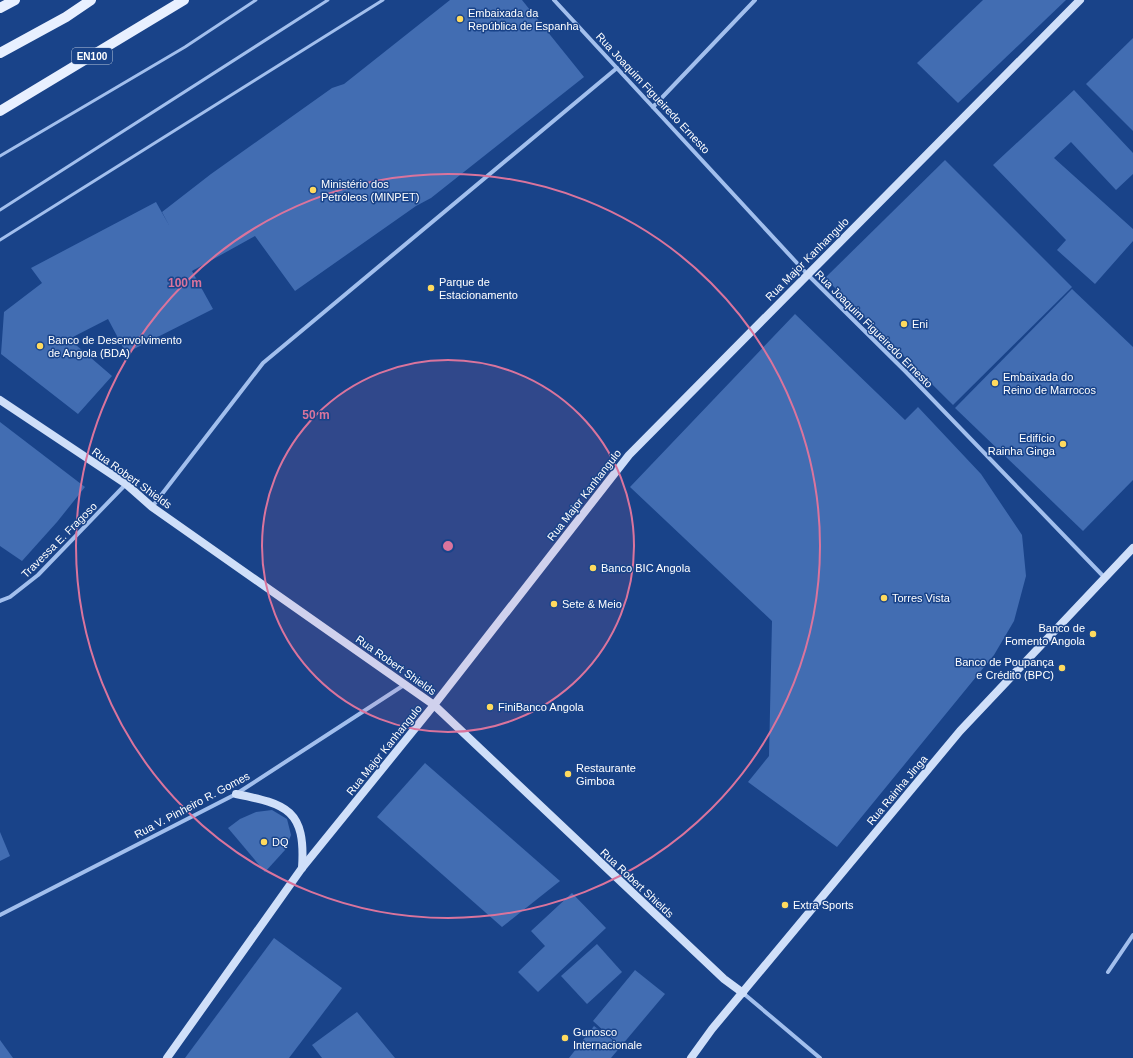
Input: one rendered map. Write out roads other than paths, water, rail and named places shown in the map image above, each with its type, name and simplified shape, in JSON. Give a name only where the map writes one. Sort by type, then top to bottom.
[{"type":"main road","points":[[0,8],[15,0]]},
{"type":"main road","points":[[0,53],[66,16],[91,0]]},
{"type":"main road","name":"EN100","points":[[0,110],[184,0]]},
{"type":"street","name":"Rua Joaquim Figueiredo Ernesto","points":[[554,0],[808,274],[906,372],[1105,578]]},
{"type":"street","points":[[653,107],[755,0]]},
{"type":"street","name":"Rua Major Kanhangulo","points":[[167,1058],[302,868],[434,705],[629,455],[1080,0]]},
{"type":"street","points":[[152,507],[263,363],[617,68]]},
{"type":"street","name":"Rua Robert Shields","points":[[0,400],[126,484],[152,507],[434,705],[724,980],[743,993]]},
{"type":"street","name":"Travessa E. Fragoso","points":[[0,601],[21,589],[38,575],[126,484]]},
{"type":"street","name":"Rua Rainha Jinga","points":[[691,1058],[960,731],[1133,548]]},
{"type":"street","name":"Rua V. Pinheiro R. Gomes","points":[[0,914],[236,794],[405,685]]},
{"type":"street","points":[[236,794],[266,800],[279,805],[288,812],[297,825],[303,838],[302,868]]},
{"type":"street","points":[[1108,972],[1133,934]]},
{"type":"street","points":[[743,993],[820,1058]]},
{"type":"lane","points":[[0,156],[185,47],[256,0]]},
{"type":"lane","points":[[0,210],[328,0]]},
{"type":"lane","points":[[0,240],[383,0]]},
{"type":"place","name":"Embaixada da República de Espanha","points":[[460,19]]},
{"type":"place","name":"Ministério dos Petróleos (MINPET)","points":[[313,190]]},
{"type":"place","name":"Parque de Estacionamento","points":[[431,288]]},
{"type":"place","name":"Eni","points":[[904,324]]},
{"type":"place","name":"Banco de Desenvolvimento de Angola (BDA)","points":[[40,346]]},
{"type":"place","name":"Embaixada do Reino de Marrocos","points":[[995,383]]},
{"type":"place","name":"Edifício Rainha Ginga","points":[[1063,444]]},
{"type":"place","name":"Banco BIC Angola","points":[[593,568]]},
{"type":"place","name":"Torres Vista","points":[[884,598]]},
{"type":"place","name":"Sete & Meio","points":[[554,604]]},
{"type":"place","name":"Banco de Fomento Angola","points":[[1093,634]]},
{"type":"place","name":"Banco de Poupança e Crédito (BPC)","points":[[1062,668]]},
{"type":"place","name":"FiniBanco Angola","points":[[490,707]]},
{"type":"place","name":"Restaurante Gimboa","points":[[568,774]]},
{"type":"place","name":"DQ","points":[[264,842]]},
{"type":"place","name":"Extra Sports","points":[[785,905]]},
{"type":"place","name":"Gunosco Internacionale","points":[[565,1038]]}]
